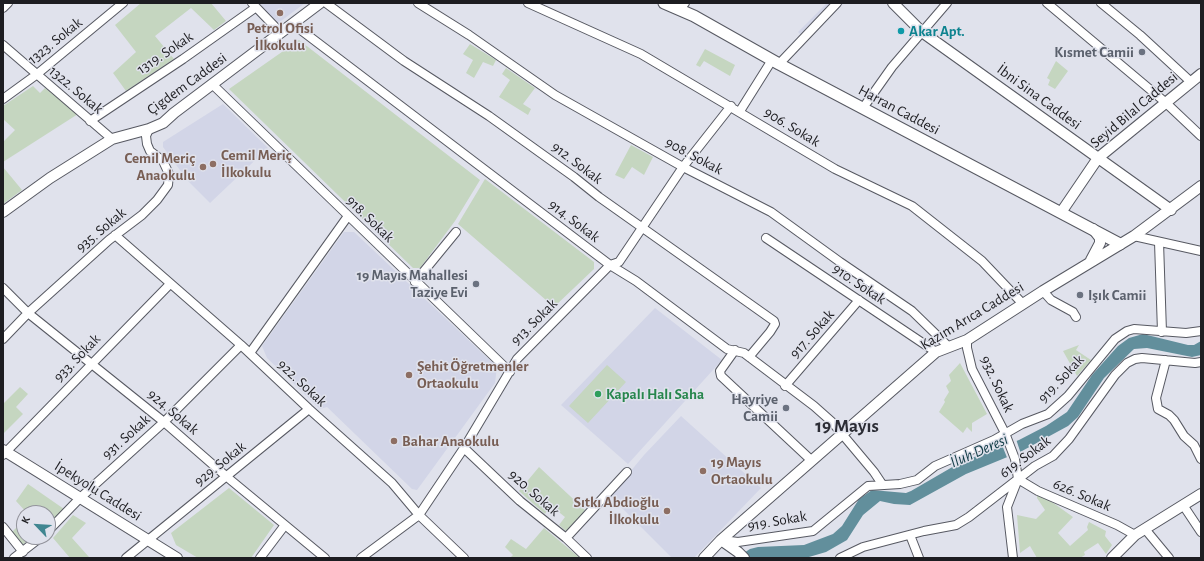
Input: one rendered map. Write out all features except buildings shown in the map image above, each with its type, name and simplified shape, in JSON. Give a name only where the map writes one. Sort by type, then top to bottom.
[{"type":"main road","name":"Harran Caddesi","points":[[664,3],[683,6],[775,62],[1062,211],[1120,244]]},
{"type":"street","points":[[3,8],[8,3]]},
{"type":"street","name":"1323. Sokak","points":[[3,99],[123,3]]},
{"type":"street","name":"Çigdem Caddesi","points":[[3,212],[50,178],[112,139],[149,129],[163,123],[174,113],[320,3]]},
{"type":"street","name":"912. Sokak","points":[[326,3],[404,61],[489,116],[774,321],[775,324],[770,332],[749,357]]},
{"type":"street","name":"908. Sokak","points":[[418,3],[469,35],[555,95],[683,168],[771,212],[912,312],[948,346]]},
{"type":"street","name":"906. Sokak","points":[[528,3],[641,54],[835,168],[912,206],[982,261],[1022,303]]},
{"type":"street","points":[[740,111],[775,62],[837,3]]},
{"type":"street","name":"İbni Sina Caddesi","points":[[893,3],[922,32],[1171,210]]},
{"type":"street","points":[[863,108],[892,66],[947,3]]},
{"type":"street","points":[[1047,3],[1165,102],[1201,136]]},
{"type":"street","points":[[1101,3],[1140,35],[1191,82]]},
{"type":"street","points":[[254,5],[280,33]]},
{"type":"street","name":"1319. Sokak","points":[[90,121],[182,59],[254,5]]},
{"type":"street","name":"914. Sokak","points":[[293,24],[610,265],[636,281],[727,349],[735,350],[749,357],[785,386],[814,406],[832,422],[840,434],[874,472],[882,484]]},
{"type":"street","name":"1322. Sokak","points":[[3,45],[112,139]]},
{"type":"street","name":"Seyid Bilal Caddesi","points":[[1062,211],[1098,158],[1201,74]]},
{"type":"street","name":"918. Sokak","points":[[212,84],[415,282],[510,372]]},
{"type":"street","name":"913. Sokak","points":[[361,558],[419,515],[464,448],[517,359],[610,265],[619,262],[683,168],[731,106]]},
{"type":"street","name":"935. Sokak","points":[[3,339],[28,313],[115,235],[142,215],[157,200],[168,185],[169,174],[163,161],[150,151],[147,144],[146,136],[149,129]]},
{"type":"street","name":"Kazım Arıca Caddesi","points":[[707,556],[721,540],[840,434],[936,352],[948,346],[967,340],[1022,303],[1134,236],[1171,210],[1190,193],[1201,186]]},
{"type":"street","points":[[250,353],[348,216]]},
{"type":"street","points":[[1090,262],[1100,243],[1100,238],[1093,229]]},
{"type":"street","points":[[415,282],[456,232]]},
{"type":"street","name":"922. Sokak","points":[[115,235],[250,353],[309,409],[392,483],[419,515],[464,558]]},
{"type":"street","points":[[1134,236],[1201,251]]},
{"type":"street","name":"910. Sokak","points":[[766,238],[936,352]]},
{"type":"street","points":[[1159,242],[1162,332]]},
{"type":"street","name":"933. Sokak","points":[[4,452],[170,284]]},
{"type":"street","name":"924. Sokak","points":[[3,288],[28,313],[164,422],[227,477],[325,558]]},
{"type":"street","points":[[1043,291],[1051,300],[1073,312],[1076,317]]},
{"type":"street","name":"917. Sokak","points":[[785,386],[859,300]]},
{"type":"street","name":"919. Sokak","points":[[721,540],[738,542],[813,532],[868,486],[900,484],[917,480],[935,466],[1006,436],[1022,424],[1048,414],[1058,406],[1115,339],[1134,329],[1186,334],[1201,331]]},
{"type":"street","name":"932. Sokak","points":[[967,340],[967,348],[972,368],[1006,436],[1015,459],[1018,479]]},
{"type":"street","name":"931. Sokak","points":[[56,524],[72,509],[80,498],[164,422],[241,345]]},
{"type":"street","points":[[735,350],[720,371],[721,376],[811,460]]},
{"type":"street","name":"619. Sokak","points":[[840,558],[863,548],[956,524],[985,505],[1018,479],[1053,456],[1100,399],[1115,375],[1127,364],[1142,358],[1195,363],[1201,362]]},
{"type":"street","points":[[1166,360],[1156,398],[1158,409],[1174,420],[1184,436],[1194,445],[1201,459]]},
{"type":"street","name":"929. Sokak","points":[[126,558],[309,409]]},
{"type":"street","name":"920. Sokak","points":[[464,448],[520,501],[566,538],[587,558]]},
{"type":"street","name":"İpekyolu Caddesi","points":[[4,452],[177,558]]},
{"type":"street","points":[[566,538],[627,472]]},
{"type":"street","points":[[1013,558],[1007,507],[1018,479]]},
{"type":"street","name":"626. Sokak","points":[[1018,479],[1038,491],[1117,525],[1135,535]]},
{"type":"street","points":[[1112,558],[1135,535],[1201,494]]},
{"type":"street","points":[[1183,505],[1201,532]]},
{"type":"street","points":[[260,558],[285,525]]},
{"type":"street","points":[[3,527],[23,552]]},
{"type":"street","points":[[1145,529],[1169,558]]},
{"type":"street","points":[[910,535],[919,558]]},
{"type":"street","points":[[721,540],[741,555]]},
{"type":"street","points":[[14,558],[31,545]]},
{"type":"shaded area","name":"Petrol Ofisi İlkokulu","points":[[260,3],[305,3],[277,24]]},
{"type":"shaded area","points":[[827,3],[844,3],[807,40],[798,32]]},
{"type":"shaded area","name":"Cemil Meriç İlkokulu","points":[[223,104],[268,148],[210,203],[188,181],[163,147],[163,142]]},
{"type":"shaded area","points":[[344,232],[354,232],[497,367],[495,383],[417,490],[412,489],[327,407],[320,409],[267,358],[262,346]]},
{"type":"shaded area","points":[[655,308],[722,360],[628,464],[561,405]]},
{"type":"shaded area","points":[[681,416],[761,488],[694,558],[672,558],[610,496],[644,455]]},
{"type":"green space","points":[[141,3],[211,3],[226,21],[214,30],[191,8],[155,36],[174,59],[126,91],[113,73],[136,52],[115,25]]},
{"type":"green space","points":[[299,40],[480,180],[455,221],[420,268],[413,268],[229,89]]},
{"type":"green space","points":[[470,44],[496,60],[493,66],[483,62],[474,78],[466,73],[473,60],[463,54]]},
{"type":"green space","points":[[705,49],[735,65],[730,76],[704,61],[700,67],[696,65]]},
{"type":"green space","points":[[1056,61],[1068,71],[1055,89],[1048,85],[1050,80],[1047,78]]},
{"type":"green space","points":[[506,68],[535,88],[523,104],[531,109],[528,115],[499,97],[510,80],[502,74]]},
{"type":"green space","points":[[33,86],[40,93],[45,88],[78,114],[3,162],[3,142],[15,130],[3,119],[3,106]]},
{"type":"green space","points":[[631,145],[653,157],[644,175],[632,167],[624,179],[615,175]]},
{"type":"green space","points":[[3,167],[22,190],[3,204]]},
{"type":"green space","points":[[485,179],[594,262],[594,269],[554,307],[458,224]]},
{"type":"green space","points":[[1079,345],[1076,350],[1091,360],[1077,376],[1063,351]]},
{"type":"green space","points":[[960,363],[987,414],[972,423],[972,432],[967,427],[963,433],[939,412],[949,392],[946,386],[951,381],[949,375]]},
{"type":"green space","name":"Kapalı Halı Saha","points":[[607,365],[626,382],[588,423],[569,406]]},
{"type":"green space","points":[[20,387],[28,394],[16,407],[23,414],[3,434],[3,404]]},
{"type":"green space","points":[[539,467],[585,510],[568,533],[559,525],[565,517],[550,505],[545,514],[519,491]]},
{"type":"green space","points":[[28,484],[64,509],[56,517],[56,505],[20,505],[16,501]]},
{"type":"green space","points":[[229,488],[274,525],[251,558],[198,558],[176,545],[171,533]]},
{"type":"green space","points":[[1037,495],[1052,502],[1073,517],[1058,533],[1070,546],[1088,530],[1087,527],[1089,522],[1106,531],[1105,536],[1112,545],[1106,554],[1098,543],[1084,552],[1085,555],[1080,558],[1037,558],[1030,546],[1020,553],[1017,515],[1036,519],[1045,510],[1037,498]]},
{"type":"green space","points":[[73,515],[86,523],[72,538],[89,557],[70,558],[56,542],[56,535]]},
{"type":"green space","points":[[16,528],[16,538],[12,532]]},
{"type":"green space","points":[[544,528],[580,558],[510,558],[513,555],[505,547],[511,539],[526,549]]},
{"type":"water","points":[[1143,334],[1188,345],[1194,345],[1201,341],[1201,355],[1192,357],[1147,348],[1134,349],[1104,378],[1078,417],[1068,426],[1022,451],[966,474],[910,505],[880,501],[863,515],[847,540],[826,552],[809,557],[736,558],[750,549],[758,547],[804,545],[833,534],[842,526],[859,499],[872,490],[906,493],[961,462],[1019,440],[1046,426],[1067,412],[1092,375],[1118,346],[1129,338]]},
{"type":"pier","points":[[1016,439],[1021,454],[1008,460],[1002,445]]},
{"type":"place","name":"Petrol Ofisi İlkokulu","points":[[280,13]]},
{"type":"place","name":"Akar Apt.","points":[[901,31]]},
{"type":"place","name":"Kısmet Camii","points":[[1142,52]]},
{"type":"place","name":"Cemil Meriç İlkokulu","points":[[213,164]]},
{"type":"place","name":"Cemil Meriç Anaokulu","points":[[203,167]]},
{"type":"place","name":"19 Mayıs Mahallesi Taziye Evi","points":[[476,284]]},
{"type":"place","name":"Işık Camii","points":[[1080,295]]},
{"type":"place","name":"Şehit Öğretmenler Ortaokulu","points":[[409,375]]},
{"type":"place","name":"Kapalı Halı Saha","points":[[598,394]]},
{"type":"place","name":"Hayriye Camii","points":[[786,408]]},
{"type":"place","name":"Bahar Anaokulu","points":[[394,441]]},
{"type":"place","name":"19 Mayıs Ortaokulu","points":[[703,471]]},
{"type":"place","name":"Sıtkı Abdioğlu İlkokulu","points":[[667,511]]},
{"type":"district","name":"19 Mayıs","points":[[847,426]]},
{"type":"water label","name":"İluh Deresi","points":[[979,451]]}]
